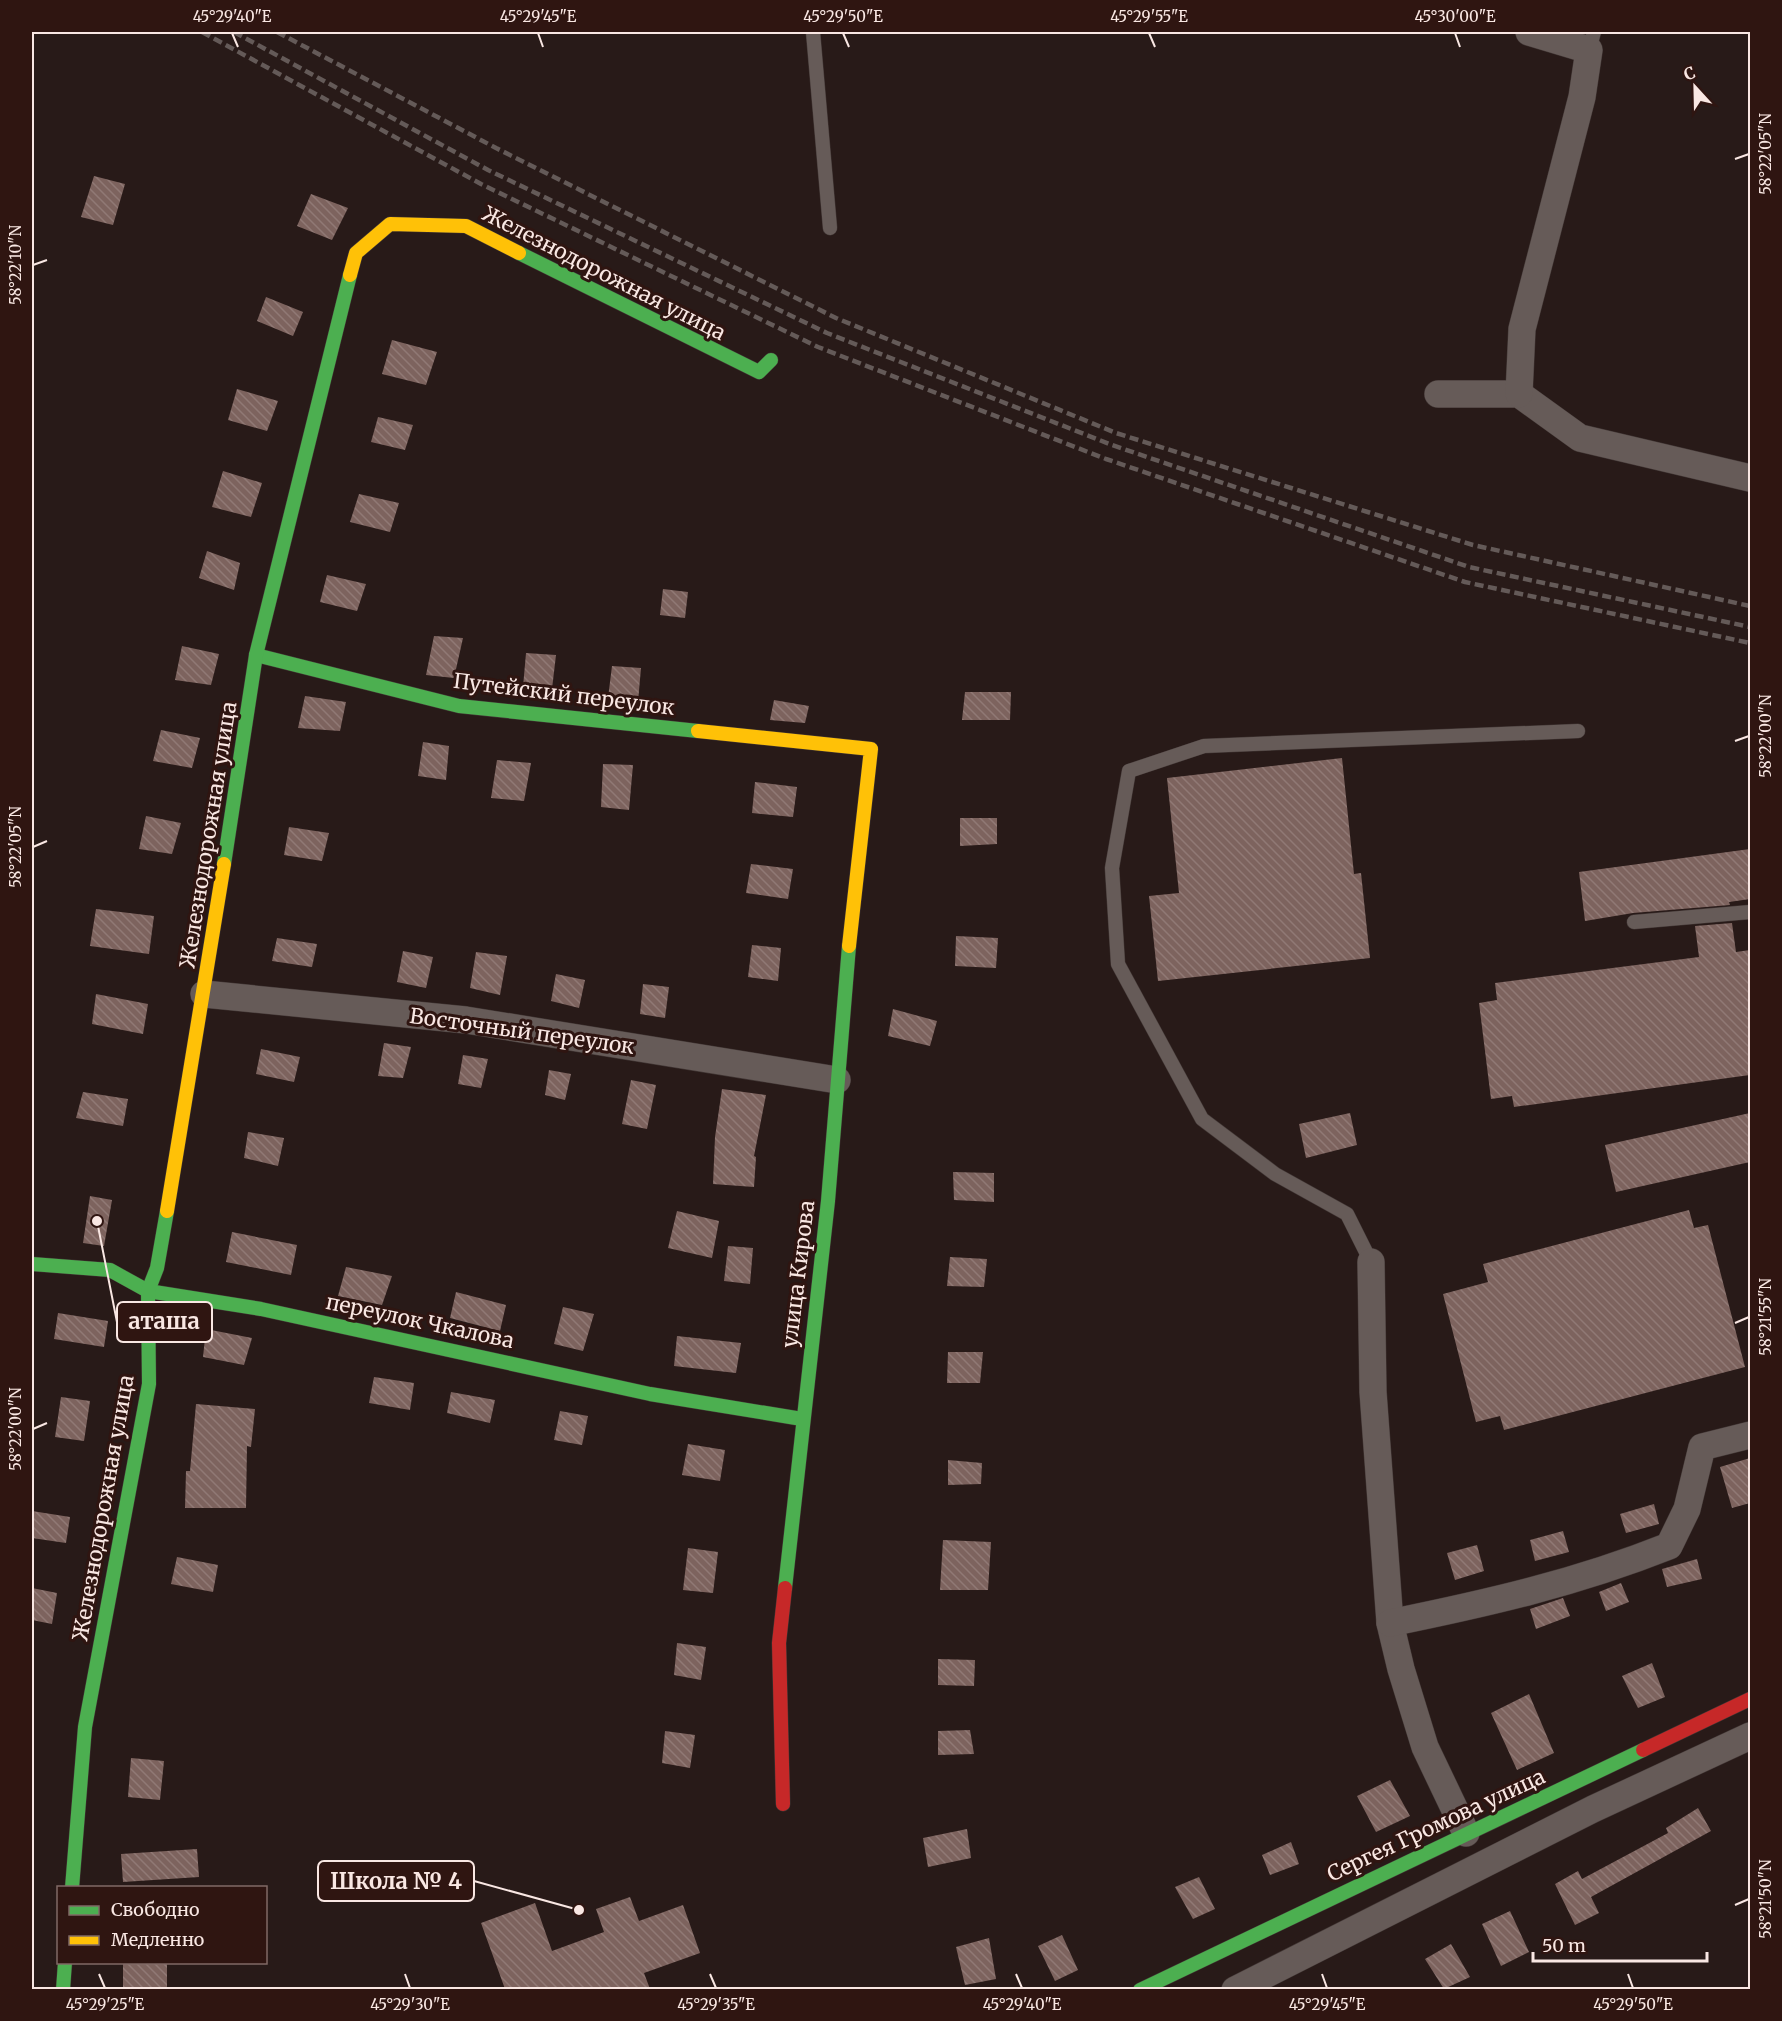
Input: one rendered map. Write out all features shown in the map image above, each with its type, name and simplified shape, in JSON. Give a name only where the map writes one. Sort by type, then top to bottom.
[{"type":"street","points":[[1519,394],[1522,328],[1582,97],[1591,41],[1529,32]]},
{"type":"street","name":"Железнодорожная улица","points":[[72,1886],[86,1727],[148,1384],[148,1292],[157,1268],[204,994],[256,655],[356,253],[390,224],[466,226],[759,372],[771,360]]},
{"type":"street","points":[[1438,394],[1519,394],[1580,438],[1750,478]]},
{"type":"street","name":"Путейский переулок","points":[[256,655],[459,706],[871,749]]},
{"type":"street","name":"улица Кирова","points":[[783,1804],[779,1643],[802,1419],[828,1201],[837,1080],[871,749]]},
{"type":"street","name":"Восточный переулок","points":[[204,994],[466,1020],[837,1080]]},
{"type":"street","points":[[1371,1262],[1373,1392],[1390,1623],[1401,1669],[1425,1747],[1466,1833]]},
{"type":"street","name":"переулок Чкалова","points":[[32,1264],[110,1270],[148,1292],[261,1309],[650,1394],[802,1419]]},
{"type":"street","points":[[1390,1623],[1498,1601],[1606,1571],[1669,1546],[1687,1509],[1702,1448],[1750,1435]]},
{"type":"street","name":"Сергея Громова улица","points":[[1140,1989],[1750,1699]]},
{"type":"street","points":[[1235,1989],[1593,1809],[1750,1736]]},
{"type":"street","points":[[63,1989],[65,1964]]},
{"type":"lane","points":[[813,32],[830,228]]},
{"type":"lane","points":[[1371,1262],[1347,1214],[1275,1174],[1202,1119],[1119,964],[1112,868],[1129,771],[1204,746],[1578,731]]},
{"type":"lane","points":[[1634,922],[1750,912]]},
{"type":"building","points":[[94,176],[125,184],[113,225],[81,217]]},
{"type":"building","points":[[311,194],[348,208],[332,240],[297,226]]},
{"type":"building","points":[[266,297],[303,312],[293,336],[257,321]]},
{"type":"building","points":[[392,340],[437,352],[426,385],[382,374]]},
{"type":"building","points":[[237,389],[278,401],[267,431],[228,420]]},
{"type":"building","points":[[378,417],[413,425],[405,450],[371,442]]},
{"type":"building","points":[[223,471],[262,483],[251,517],[212,507]]},
{"type":"building","points":[[359,494],[399,503],[390,532],[350,522]]},
{"type":"building","points":[[207,551],[240,563],[234,590],[199,578]]},
{"type":"building","points":[[327,575],[366,584],[357,611],[320,602]]},
{"type":"building","points":[[663,589],[688,592],[685,618],[660,615]]},
{"type":"building","points":[[434,636],[463,638],[454,678],[426,675]]},
{"type":"building","points":[[182,646],[219,654],[211,685],[175,680]]},
{"type":"building","points":[[526,653],[556,655],[552,689],[523,687]]},
{"type":"building","points":[[612,666],[641,668],[638,702],[608,698]]},
{"type":"building","points":[[965,692],[1011,692],[1010,720],[962,720]]},
{"type":"building","points":[[305,696],[346,702],[340,731],[298,728]]},
{"type":"building","points":[[774,700],[809,706],[805,723],[770,720]]},
{"type":"building","points":[[161,730],[200,738],[192,768],[153,761]]},
{"type":"building","points":[[423,742],[449,746],[446,780],[418,776]]},
{"type":"building","points":[[1342,758],[1354,874],[1361,873],[1370,958],[1158,981],[1149,896],[1179,893],[1167,778]]},
{"type":"building","points":[[497,760],[531,763],[524,801],[491,798]]},
{"type":"building","points":[[603,764],[633,765],[629,810],[601,807]]},
{"type":"building","points":[[755,782],[797,787],[793,817],[752,813]]},
{"type":"building","points":[[146,816],[181,823],[172,854],[139,849]]},
{"type":"building","points":[[960,818],[997,818],[997,844],[960,846]]},
{"type":"building","points":[[289,827],[329,833],[322,861],[284,855]]},
{"type":"building","points":[[1750,849],[1750,899],[1729,902],[1730,905],[1633,913],[1585,921],[1579,872]]},
{"type":"building","points":[[751,864],[793,869],[788,899],[746,893]]},
{"type":"building","points":[[96,909],[154,916],[149,954],[90,946]]},
{"type":"building","points":[[1732,923],[1736,952],[1750,950],[1750,1075],[1514,1107],[1512,1096],[1491,1099],[1479,1003],[1497,1000],[1495,983],[1699,957],[1695,926]]},
{"type":"building","points":[[956,936],[998,938],[996,968],[955,966]]},
{"type":"building","points":[[277,938],[317,944],[312,967],[272,961]]},
{"type":"building","points":[[752,945],[781,948],[778,981],[748,977]]},
{"type":"building","points":[[403,951],[433,957],[426,988],[397,982]]},
{"type":"building","points":[[476,952],[507,956],[500,995],[470,988]]},
{"type":"building","points":[[556,974],[585,980],[579,1008],[551,1001]]},
{"type":"building","points":[[643,984],[669,987],[665,1018],[640,1014]]},
{"type":"building","points":[[96,994],[148,1004],[143,1034],[92,1024]]},
{"type":"building","points":[[893,1009],[937,1021],[930,1046],[888,1036]]},
{"type":"building","points":[[384,1043],[411,1047],[403,1078],[378,1076]]},
{"type":"building","points":[[261,1049],[300,1057],[294,1082],[256,1074]]},
{"type":"building","points":[[463,1055],[488,1059],[481,1088],[458,1084]]},
{"type":"building","points":[[549,1070],[571,1074],[565,1100],[545,1095]]},
{"type":"building","points":[[631,1080],[656,1085],[647,1129],[622,1124]]},
{"type":"building","points":[[722,1089],[766,1095],[754,1156],[756,1157],[754,1187],[713,1184],[715,1137]]},
{"type":"building","points":[[83,1092],[128,1099],[123,1126],[76,1118]]},
{"type":"building","points":[[1350,1113],[1357,1145],[1306,1158],[1299,1124]]},
{"type":"building","points":[[1750,1113],[1750,1162],[1616,1192],[1605,1145]]},
{"type":"building","points":[[248,1132],[284,1138],[278,1166],[244,1158]]},
{"type":"building","points":[[953,1172],[994,1173],[994,1202],[954,1200]]},
{"type":"building","points":[[90,1196],[112,1200],[104,1246],[83,1243]]},
{"type":"building","points":[[1689,1210],[1694,1228],[1708,1225],[1745,1367],[1504,1430],[1500,1416],[1476,1422],[1443,1294],[1488,1282],[1483,1264]]},
{"type":"building","points":[[677,1211],[719,1221],[712,1258],[668,1248]]},
{"type":"building","points":[[232,1232],[297,1245],[291,1275],[226,1262]]},
{"type":"building","points":[[728,1246],[753,1248],[750,1284],[724,1281]]},
{"type":"building","points":[[950,1257],[987,1259],[984,1287],[947,1286]]},
{"type":"building","points":[[346,1267],[392,1276],[382,1305],[338,1296]]},
{"type":"building","points":[[456,1292],[506,1305],[500,1331],[450,1318]]},
{"type":"building","points":[[563,1307],[594,1314],[583,1351],[554,1344]]},
{"type":"building","points":[[58,1313],[108,1321],[104,1347],[54,1339]]},
{"type":"building","points":[[206,1329],[252,1338],[244,1365],[203,1357]]},
{"type":"building","points":[[677,1336],[741,1343],[736,1373],[674,1366]]},
{"type":"building","points":[[948,1352],[983,1352],[980,1383],[947,1383]]},
{"type":"building","points":[[374,1377],[414,1383],[410,1410],[369,1403]]},
{"type":"building","points":[[451,1392],[495,1400],[490,1423],[447,1413]]},
{"type":"building","points":[[61,1397],[90,1401],[84,1441],[55,1437]]},
{"type":"building","points":[[196,1404],[255,1409],[251,1447],[247,1446],[246,1508],[185,1508],[186,1471],[190,1471]]},
{"type":"building","points":[[560,1411],[588,1416],[582,1445],[554,1440]]},
{"type":"building","points":[[688,1444],[725,1450],[720,1481],[682,1475]]},
{"type":"building","points":[[1750,1458],[1750,1503],[1732,1508],[1720,1467]]},
{"type":"building","points":[[948,1460],[982,1463],[981,1484],[948,1485]]},
{"type":"building","points":[[1654,1504],[1659,1524],[1626,1533],[1620,1514]]},
{"type":"building","points":[[32,1511],[70,1517],[66,1543],[32,1538]]},
{"type":"building","points":[[1563,1531],[1569,1552],[1535,1561],[1530,1540]]},
{"type":"building","points":[[943,1540],[991,1542],[988,1590],[940,1590]]},
{"type":"building","points":[[1477,1545],[1484,1571],[1455,1580],[1447,1553]]},
{"type":"building","points":[[688,1548],[718,1552],[713,1593],[683,1590]]},
{"type":"building","points":[[177,1557],[218,1565],[213,1592],[171,1584]]},
{"type":"building","points":[[1697,1559],[1702,1579],[1667,1587],[1662,1569]]},
{"type":"building","points":[[1621,1583],[1629,1602],[1606,1611],[1599,1592]]},
{"type":"building","points":[[32,1588],[57,1593],[52,1624],[32,1620]]},
{"type":"building","points":[[1563,1598],[1570,1616],[1536,1629],[1530,1609]]},
{"type":"building","points":[[677,1643],[706,1647],[701,1680],[674,1675]]},
{"type":"building","points":[[938,1659],[975,1660],[974,1686],[938,1685]]},
{"type":"building","points":[[1652,1663],[1665,1697],[1638,1708],[1622,1676]]},
{"type":"building","points":[[1529,1694],[1554,1753],[1517,1770],[1491,1713]]},
{"type":"building","points":[[970,1730],[974,1754],[938,1755],[938,1731]]},
{"type":"building","points":[[665,1731],[695,1735],[690,1768],[662,1763]]},
{"type":"building","points":[[131,1758],[164,1761],[160,1800],[128,1797]]},
{"type":"building","points":[[1390,1780],[1410,1816],[1376,1832],[1357,1796]]},
{"type":"building","points":[[1698,1808],[1711,1831],[1591,1897],[1599,1913],[1575,1925],[1555,1884],[1578,1871],[1582,1879],[1668,1833],[1666,1828]]},
{"type":"building","points":[[967,1829],[971,1858],[928,1867],[923,1838]]},
{"type":"building","points":[[1291,1842],[1299,1864],[1270,1875],[1262,1855]]},
{"type":"building","points":[[197,1849],[199,1877],[123,1882],[121,1854]]},
{"type":"building","points":[[1199,1877],[1215,1909],[1193,1919],[1175,1887]]},
{"type":"building","points":[[630,1897],[639,1921],[683,1905],[700,1953],[644,1973],[650,1989],[505,1989],[481,1923],[535,1903],[552,1951],[604,1932],[596,1909]]},
{"type":"building","points":[[1510,1911],[1529,1952],[1501,1966],[1482,1924]]},
{"type":"building","points":[[1062,1935],[1078,1970],[1055,1981],[1038,1946]]},
{"type":"building","points":[[989,1938],[996,1979],[965,1985],[956,1947]]},
{"type":"building","points":[[1451,1944],[1470,1977],[1444,1989],[1425,1959]]},
{"type":"building","points":[[123,1964],[167,1964],[167,1987],[123,1987]]},
{"type":"railway","points":[[202,32],[481,184],[818,347],[1106,459],[1465,582],[1750,643]]},
{"type":"railway","points":[[234,32],[488,170],[827,333],[1112,445],[1469,567],[1750,627]]},
{"type":"railway","points":[[277,32],[496,148],[836,318],[1116,433],[1473,545],[1750,606]]},
{"type":"traffic: fast","points":[[519,253],[759,372],[771,360]]},
{"type":"traffic: fast","points":[[224,864],[256,655],[350,275]]},
{"type":"traffic: fast","points":[[256,655],[459,706],[698,731]]},
{"type":"traffic: fast","points":[[785,1588],[828,1201],[849,946]]},
{"type":"traffic: fast","points":[[72,1886],[85,1727],[149,1384],[148,1291],[157,1268],[167,1211]]},
{"type":"traffic: fast","points":[[32,1264],[110,1270],[148,1291],[261,1309],[650,1394],[802,1419]]},
{"type":"traffic: fast","points":[[1140,1990],[1643,1750]]},
{"type":"traffic: fast","points":[[63,1990],[65,1964]]},
{"type":"traffic: slow","points":[[350,275],[356,253],[390,224],[466,226],[519,253]]},
{"type":"traffic: slow","points":[[698,731],[871,749],[849,946]]},
{"type":"traffic: slow","points":[[167,1211],[224,864]]},
{"type":"traffic: jam","points":[[783,1804],[779,1643],[785,1588]]},
{"type":"traffic: jam","points":[[1643,1750],[1750,1699]]},
{"type":"place","name":"аташа","points":[[97,1221]]},
{"type":"place","name":"Школа № 4","points":[[579,1910]]}]
